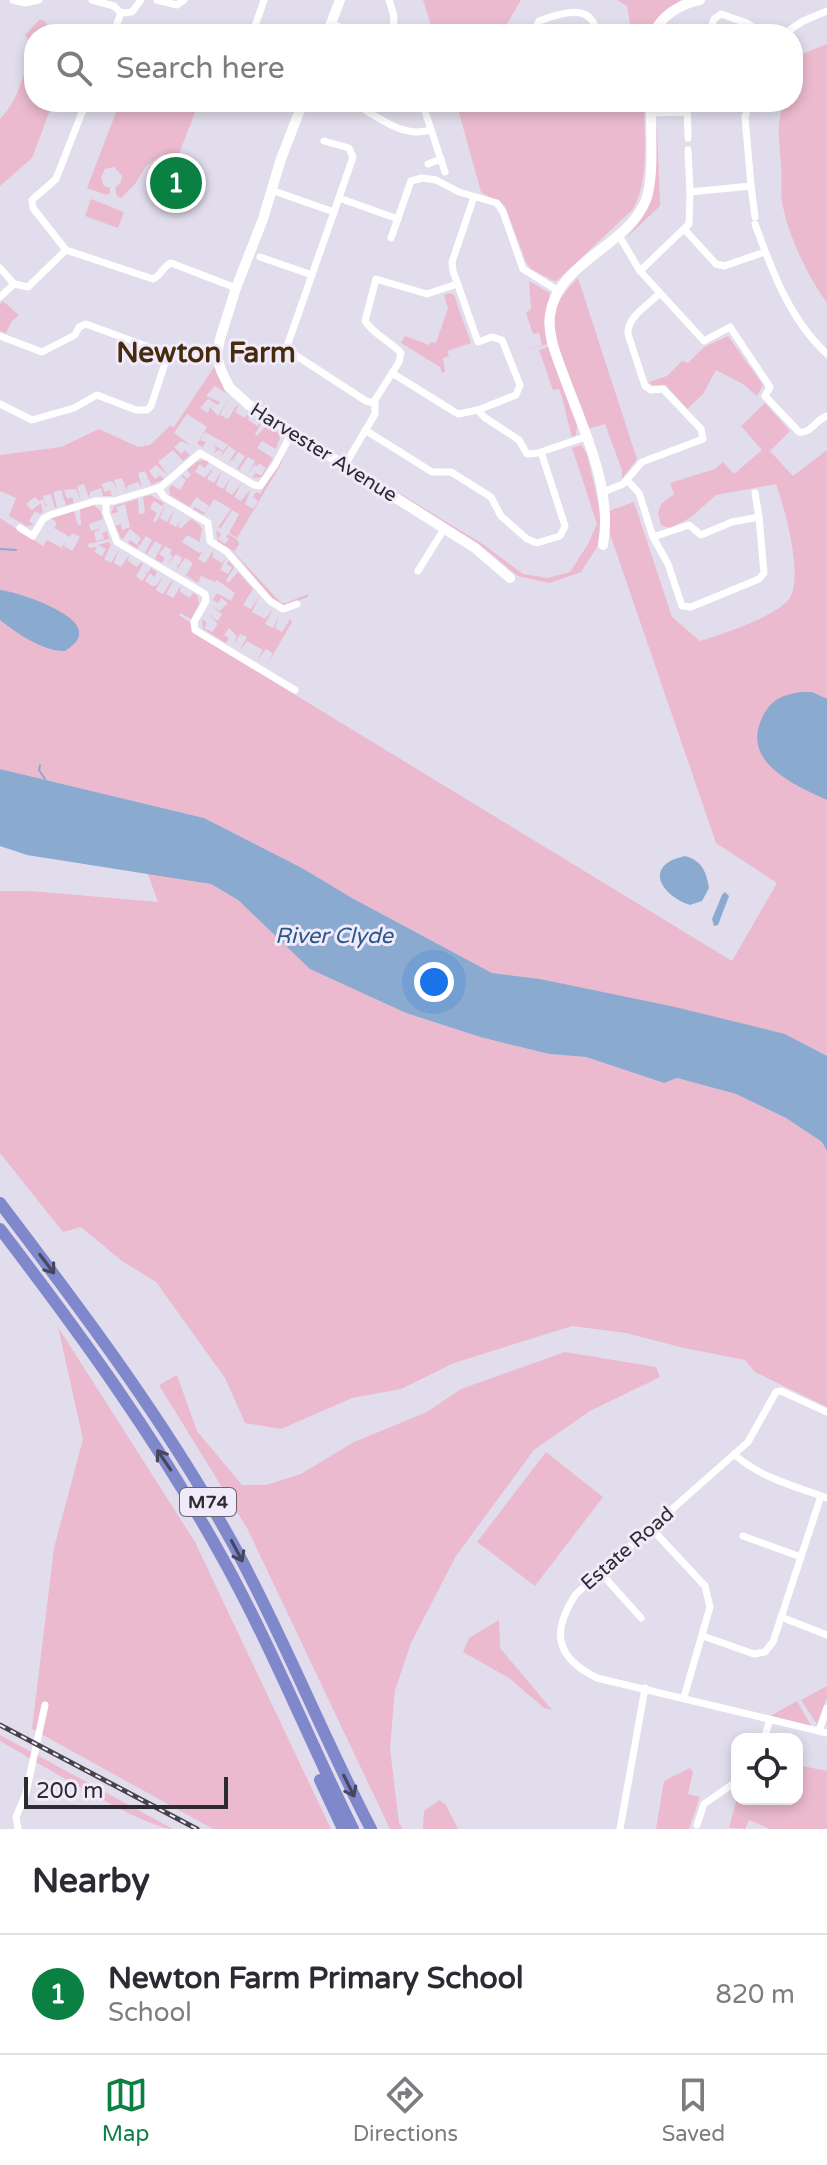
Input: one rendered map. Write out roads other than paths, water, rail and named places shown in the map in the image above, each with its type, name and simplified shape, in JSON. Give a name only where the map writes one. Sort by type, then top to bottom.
[{"type":"highway","name":"M74","points":[[0,1203],[85,1313],[231,1541],[371,1829]]},
{"type":"highway","name":"M74","points":[[0,1229],[72,1323],[175,1477],[219,1551],[353,1829]]},
{"type":"highway","points":[[219,1551],[343,1829]]},
{"type":"street","points":[[13,0],[25,3],[39,0]]},
{"type":"street","points":[[92,0],[114,6],[121,13]]},
{"type":"street","points":[[121,13],[132,12],[141,0]]},
{"type":"street","points":[[157,0],[177,5],[184,0]]},
{"type":"street","points":[[256,24],[264,0]]},
{"type":"street","points":[[332,24],[340,0]]},
{"type":"street","points":[[389,0],[394,24]]},
{"type":"street","points":[[659,24],[673,10],[700,0]]},
{"type":"street","points":[[538,24],[566,11],[580,11],[594,24]]},
{"type":"street","points":[[799,24],[827,11]]},
{"type":"street","points":[[117,24],[121,13]]},
{"type":"street","points":[[712,24],[721,14],[748,24]]},
{"type":"street","points":[[82,112],[56,179],[32,200],[33,208],[66,250],[153,279],[171,263],[236,288]]},
{"type":"street","points":[[0,336],[42,352],[75,335],[79,327],[86,324],[168,354],[217,356],[236,288],[299,112]]},
{"type":"street","points":[[370,112],[405,131],[415,134],[430,130]]},
{"type":"street","points":[[425,112],[445,172]]},
{"type":"street","points":[[603,545],[605,521],[601,493],[550,334],[549,317],[557,290],[638,214],[648,194],[651,112]]},
{"type":"street","points":[[686,112],[688,138]]},
{"type":"street","points":[[747,112],[755,220],[765,252],[801,325],[827,354]]},
{"type":"street","points":[[324,141],[349,148],[353,157],[286,349],[366,401],[374,403]]},
{"type":"street","points":[[640,271],[685,230],[691,217],[688,150]]},
{"type":"street","points":[[428,164],[441,159]]},
{"type":"street","points":[[391,238],[411,181],[422,178],[436,180],[474,197],[497,203],[523,269],[557,290]]},
{"type":"street","points":[[690,192],[751,186]]},
{"type":"street","points":[[271,190],[334,212]]},
{"type":"street","points":[[392,373],[458,414],[478,410],[516,395],[520,385],[502,340],[492,337],[478,342],[452,262],[474,197]]},
{"type":"street","points":[[339,198],[398,219]]},
{"type":"street","points":[[685,230],[716,264],[724,266],[765,252]]},
{"type":"street","points":[[618,234],[640,271],[704,341],[730,327],[770,387],[765,396],[799,432],[808,431],[827,416]]},
{"type":"street","points":[[0,268],[14,284],[28,287],[66,250]]},
{"type":"street","points":[[260,257],[312,275]]},
{"type":"street","points":[[345,465],[375,414],[374,403],[401,353],[370,330],[365,321],[376,279],[427,294],[457,284]]},
{"type":"street","points":[[0,297],[14,284]]},
{"type":"street","points":[[601,493],[618,487],[642,462],[703,439],[701,429],[663,389],[651,390],[645,386],[628,334],[630,321],[659,294]]},
{"type":"street","points":[[0,404],[32,420],[74,408],[97,395],[136,410],[147,410],[168,354]]},
{"type":"street","name":"Harvester Avenue","points":[[217,356],[221,370],[236,395],[475,548],[510,578]]},
{"type":"street","points":[[478,410],[519,440],[525,453],[541,452],[585,437]]},
{"type":"street","points":[[365,430],[432,472],[451,472],[491,497],[501,516],[527,539],[537,543],[560,536],[565,526],[541,452]]},
{"type":"street","points":[[33,536],[48,516],[95,501],[164,486],[200,453],[254,485],[261,485],[292,432]]},
{"type":"street","points":[[627,480],[639,493],[680,603],[691,607],[759,579],[764,573],[755,493]]},
{"type":"street","points":[[158,488],[164,497],[208,523],[210,541],[229,554],[273,604],[283,609],[297,604]]},
{"type":"street","points":[[106,501],[106,513],[117,542],[205,594],[206,603],[194,623],[197,631],[295,690]]},
{"type":"street","points":[[653,537],[689,525],[701,535],[732,522],[759,517]]},
{"type":"street","points":[[20,528],[43,542]]},
{"type":"street","points":[[418,571],[444,529]]},
{"type":"street","name":"Estate Road","points":[[823,1732],[594,1677],[573,1665],[563,1649],[560,1630],[565,1611],[576,1594],[748,1442],[776,1392],[781,1391],[827,1412]]},
{"type":"street","points":[[703,1636],[754,1654],[765,1652],[773,1642],[824,1497],[760,1473],[746,1466],[734,1454]]},
{"type":"street","points":[[651,1528],[705,1586],[710,1607],[684,1697]]},
{"type":"street","points":[[743,1536],[801,1557]]},
{"type":"street","points":[[600,1572],[641,1618]]},
{"type":"street","points":[[781,1617],[827,1635]]},
{"type":"street","points":[[620,1829],[645,1688]]},
{"type":"street","points":[[18,1829],[16,1817],[26,1793],[45,1705]]},
{"type":"street","points":[[823,1732],[827,1708]]},
{"type":"street","points":[[766,1733],[770,1719]]},
{"type":"street","points":[[697,1825],[704,1804],[731,1785]]},
{"type":"water","points":[[0,590],[19,594],[68,616],[79,631],[77,640],[65,651],[39,645],[22,636],[0,620]]},
{"type":"water","points":[[812,692],[827,699],[827,800],[775,770],[759,748],[757,734],[769,706],[783,697]]},
{"type":"water","name":"River Clyde","points":[[0,769],[204,818],[302,868],[492,973],[540,979],[675,1007],[785,1034],[827,1056],[827,1151],[822,1142],[786,1118],[736,1094],[677,1078],[664,1083],[586,1057],[549,1054],[480,1037],[406,1013],[310,969],[238,900],[211,884],[27,855],[0,846]]},
{"type":"water","points":[[685,856],[702,868],[709,888],[702,901],[690,905],[671,894],[660,880],[664,866]]},
{"type":"water","points":[[725,892],[729,896],[718,925],[714,926],[712,919]]},
{"type":"waterway","points":[[0,549],[16,550]]},
{"type":"waterway","points":[[40,765],[39,770],[45,779]]},
{"type":"railway","points":[[0,1725],[197,1829]]},
{"type":"place","name":"Newton Farm Primary School","points":[[176,183]]},
{"type":"district","name":"Newton Farm","points":[[206,352]]}]
